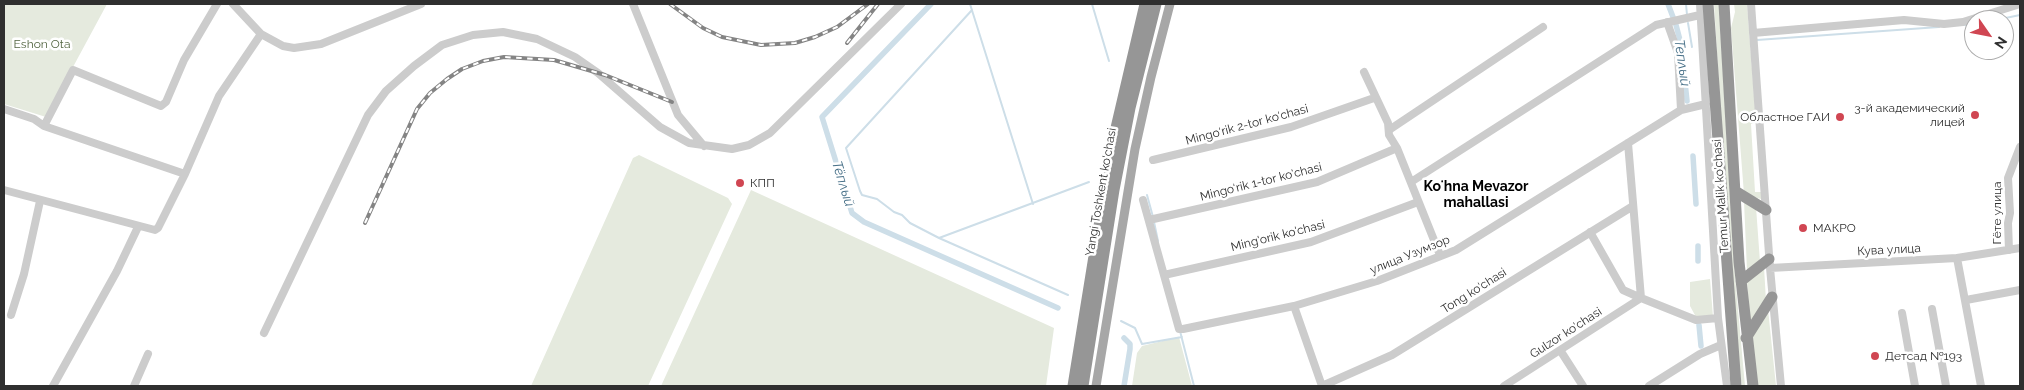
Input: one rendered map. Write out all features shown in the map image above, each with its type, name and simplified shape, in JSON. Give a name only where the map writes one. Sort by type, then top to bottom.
[{"type":"highway","name":"Yangi Toshkent ko‘chasi","points":[[1074,386],[1109,162],[1124,88],[1145,4]]},
{"type":"highway","name":"Yangi Toshkent ko‘chasi","points":[[1083,386],[1114,190],[1130,108],[1156,4]]},
{"type":"highway","name":"Temur Malik ko'chasi","points":[[1708,4],[1706,34],[1736,386]]},
{"type":"highway","name":"Temur Malik ko'chasi","points":[[1724,4],[1741,281],[1746,338],[1753,386]]},
{"type":"highway","points":[[1735,191],[1766,210]]},
{"type":"highway","points":[[1741,281],[1769,264]]},
{"type":"highway","points":[[1746,338],[1772,297]]},
{"type":"main road","points":[[1096,386],[1135,149],[1150,77],[1170,4]]},
{"type":"street","points":[[44,126],[73,70],[161,106],[166,102],[184,60],[217,4]]},
{"type":"street","points":[[233,4],[261,34],[283,46],[294,48],[321,44],[420,4]]},
{"type":"street","points":[[633,4],[678,115],[704,147]]},
{"type":"street","points":[[264,333],[368,115],[386,91],[414,66],[442,45],[473,35],[503,32],[537,39],[575,57],[598,73],[660,127],[689,143],[704,147],[732,149],[749,145],[770,134],[901,4]]},
{"type":"street","points":[[1700,4],[1700,15],[1706,34],[1706,104],[1718,318],[1727,386]]},
{"type":"street","points":[[1751,4],[1769,264],[1781,386]]},
{"type":"street","points":[[1753,33],[1904,20],[1944,24],[1963,22],[2020,4]]},
{"type":"street","points":[[1411,182],[1651,28],[1667,22],[1700,15]]},
{"type":"street","points":[[1667,22],[1678,53],[1681,110]]},
{"type":"street","points":[[1389,130],[1543,27]]},
{"type":"street","points":[[4,190],[155,230],[158,228],[185,174],[219,96],[261,34]]},
{"type":"street","points":[[1364,72],[1374,98],[1388,123],[1389,135],[1397,148],[1440,255]]},
{"type":"street","name":"Mingo‘rik 2-tor ko‘chasi","points":[[1153,160],[1291,127],[1374,98]]},
{"type":"street","name":"улица Узумзор","points":[[1166,274],[1181,329],[1294,306],[1377,281],[1456,250],[1681,110],[1706,104]]},
{"type":"street","points":[[4,109],[34,119],[44,126],[185,174]]},
{"type":"street","points":[[1628,143],[1641,298]]},
{"type":"street","name":"Гёте улица","points":[[2009,250],[2010,212],[2008,178],[2020,147]]},
{"type":"street","name":"Mingo‘rik 1-tor ko‘chasi","points":[[1152,219],[1316,182],[1397,148]]},
{"type":"street","points":[[1143,200],[1152,219],[1166,274]]},
{"type":"street","points":[[11,315],[24,274],[40,201]]},
{"type":"street","name":"Ming'orik ko'chasi","points":[[1166,274],[1310,242],[1418,202]]},
{"type":"street","name":"Tong ko'chasi","points":[[1324,386],[1392,355],[1633,206]]},
{"type":"street","points":[[53,386],[138,227]]},
{"type":"street","points":[[1590,232],[1624,290],[1696,320],[1718,318]]},
{"type":"street","name":"Кува улица","points":[[1769,264],[1958,258],[2020,248]]},
{"type":"street","points":[[1958,258],[1980,386]]},
{"type":"street","points":[[1966,300],[2020,290]]},
{"type":"street","name":"Gulzor ko'chasi","points":[[1504,386],[1641,298]]},
{"type":"street","points":[[1294,306],[1324,386]]},
{"type":"street","points":[[1932,309],[1946,386]]},
{"type":"street","points":[[1902,313],[1915,386]]},
{"type":"street","points":[[1650,386],[1700,354],[1721,345]]},
{"type":"street","points":[[1560,350],[1583,386]]},
{"type":"street","points":[[134,386],[148,354]]},
{"type":"green space","name":"Eshon Ota","points":[[4,4],[107,4],[46,117],[4,104]]},
{"type":"green space","points":[[1714,4],[1719,4],[1734,265],[1745,386],[1742,386],[1738,364]]},
{"type":"green space","points":[[1734,4],[1747,4],[1756,122],[1751,124],[1755,192],[1761,192],[1761,199],[1744,194],[1731,28],[1735,12]]},
{"type":"green space","points":[[639,155],[728,198],[732,204],[648,386],[531,386],[633,158]]},
{"type":"green space","points":[[751,190],[1054,328],[1046,386],[661,386]]},
{"type":"green space","points":[[1744,201],[1756,207],[1760,262],[1747,271]]},
{"type":"green space","points":[[1764,267],[1766,301],[1750,324],[1747,281]]},
{"type":"green space","points":[[1710,279],[1713,317],[1696,317],[1690,306],[1690,282]]},
{"type":"green space","points":[[1768,309],[1776,386],[1757,386],[1751,334]]},
{"type":"green space","points":[[1179,337],[1192,386],[1132,386],[1137,353],[1142,346]]},
{"type":"waterway","name":"Тёплый","points":[[931,4],[822,117],[852,213],[864,222],[1058,308]]},
{"type":"waterway","points":[[970,4],[1033,204]]},
{"type":"waterway","points":[[1092,4],[1109,61]]},
{"type":"waterway","name":"Теплый","points":[[1668,4],[1673,17]]},
{"type":"waterway","points":[[1686,4],[1687,15]]},
{"type":"waterway","points":[[972,10],[846,148],[860,191],[862,195],[877,199],[894,212],[902,215],[910,223],[939,238],[1068,295]]},
{"type":"waterway","points":[[2014,16],[2020,15]]},
{"type":"waterway","points":[[1688,23],[1692,47]]},
{"type":"waterway","name":"Теплый","points":[[1676,25],[1681,44],[1687,101]]},
{"type":"waterway","points":[[1757,40],[1939,27]]},
{"type":"waterway","name":"Теплый","points":[[1693,156],[1696,204]]},
{"type":"waterway","points":[[939,238],[1089,182]]},
{"type":"waterway","points":[[1147,195],[1153,217]]},
{"type":"waterway","points":[[1154,222],[1158,241]]},
{"type":"waterway","name":"Теплый","points":[[1698,246],[1698,261]]},
{"type":"waterway","points":[[1121,321],[1135,328],[1142,344],[1182,337]]},
{"type":"waterway","name":"Теплый","points":[[1699,325],[1701,346]]},
{"type":"waterway","points":[[1180,331],[1194,386]]},
{"type":"waterway","name":"Тёплый","points":[[1124,338],[1130,344],[1130,349],[1124,386]]},
{"type":"railway","points":[[670,4],[703,28],[722,37],[761,45],[795,43],[815,37],[837,27],[868,4]]},
{"type":"railway","points":[[847,43],[878,4]]},
{"type":"railway","points":[[365,223],[417,109],[430,93],[462,69],[483,61],[504,57],[554,60],[605,75],[672,102]]},
{"type":"place","name":"3-й академический лицей","points":[[1975,115]]},
{"type":"place","name":"Областное ГАИ","points":[[1840,117]]},
{"type":"place","name":"КПП","points":[[740,183]]},
{"type":"place","name":"МАКРО","points":[[1803,228]]},
{"type":"place","name":"Детсад №193","points":[[1875,356]]},
{"type":"district","name":"Koʻhna Mevazor mahallasi","points":[[1476,196]]}]
